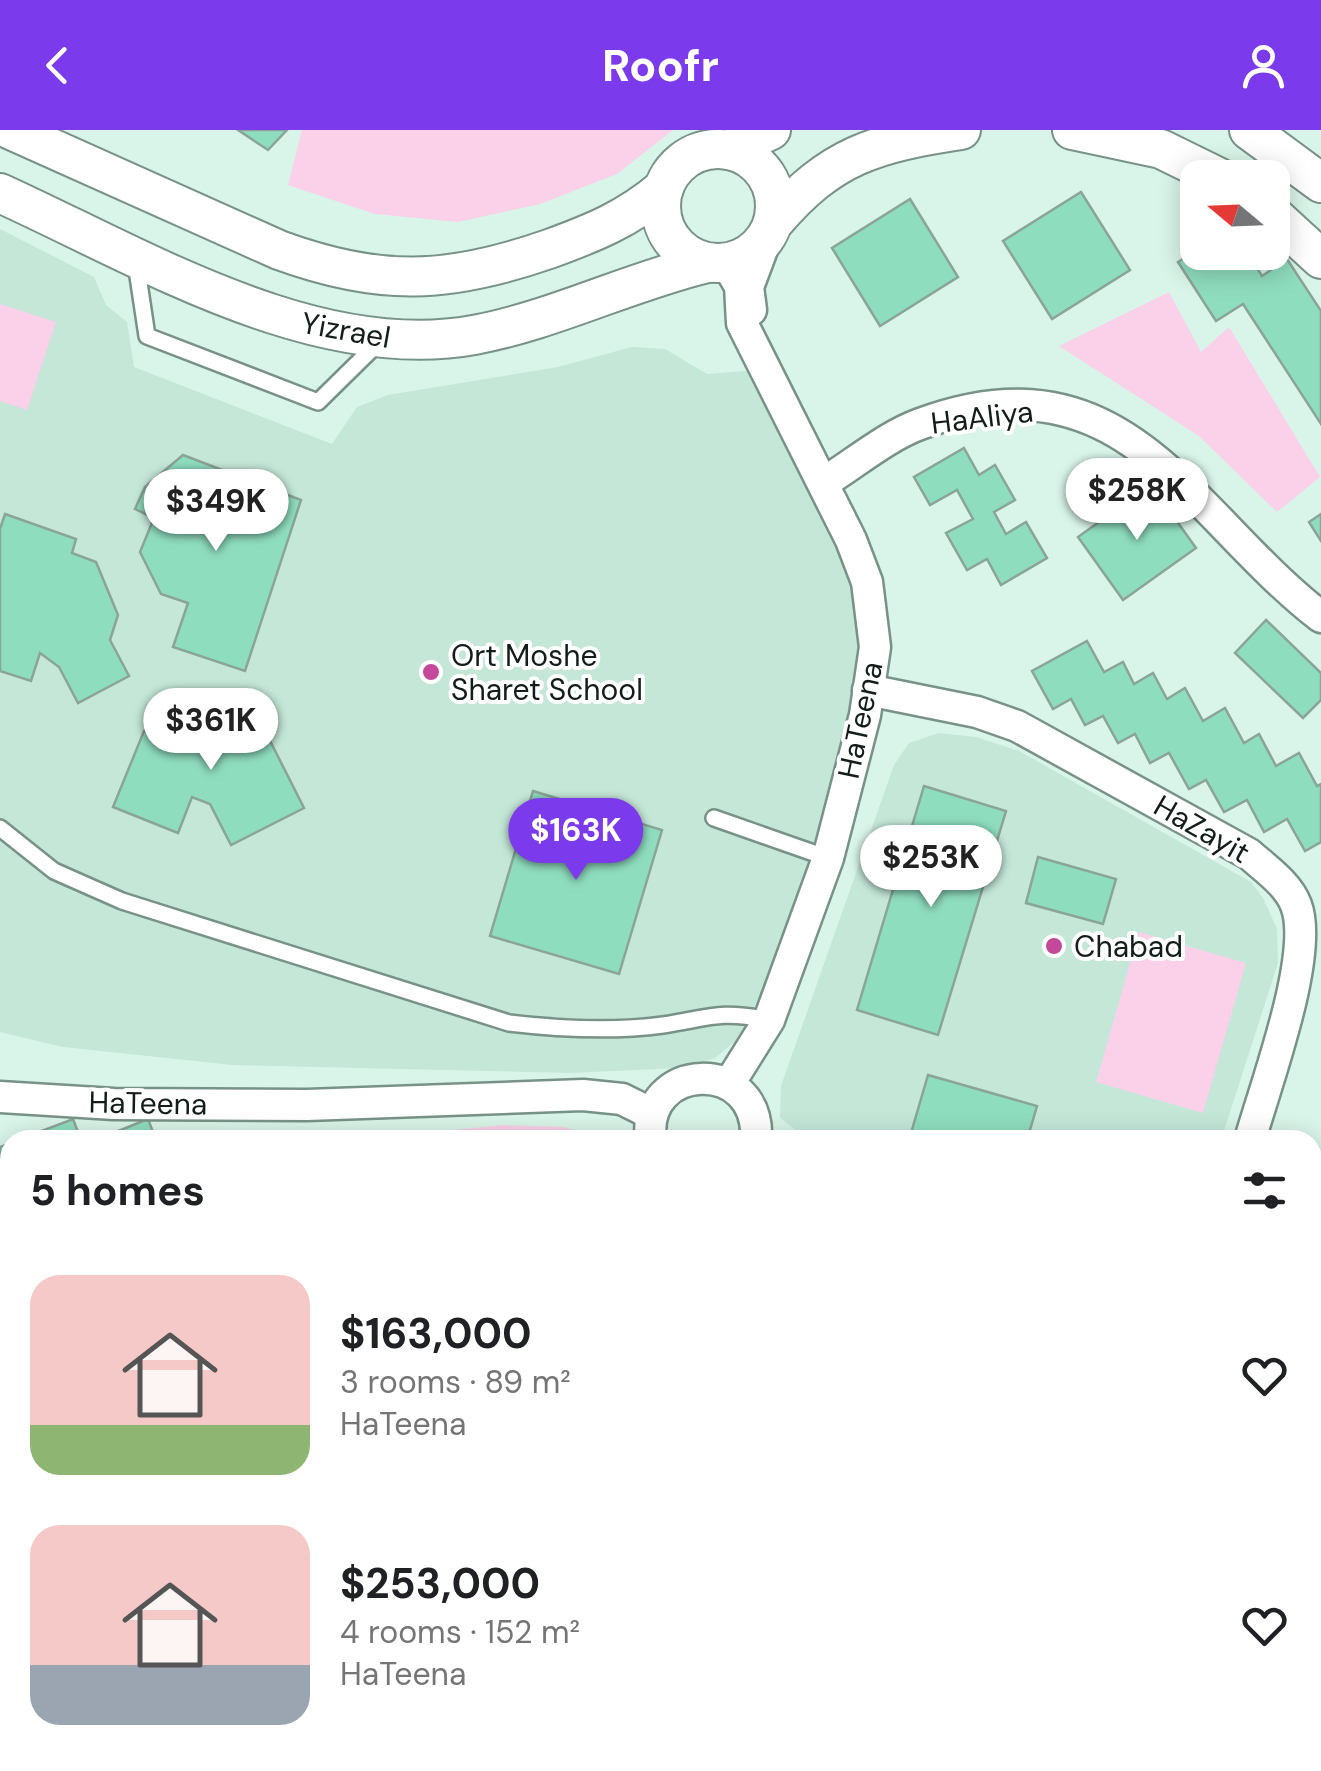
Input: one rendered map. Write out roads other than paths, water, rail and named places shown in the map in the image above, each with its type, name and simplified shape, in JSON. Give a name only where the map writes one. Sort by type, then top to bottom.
[{"type":"street","name":"Yizrael","points":[[12,130],[278,250],[324,266],[386,278],[423,279],[494,267],[610,228],[664,188]]},
{"type":"street","points":[[729,150],[771,130]]},
{"type":"street","points":[[769,231],[773,189],[764,171],[749,157],[710,149],[688,157],[664,188],[661,208],[673,243],[688,256],[717,263],[744,258],[769,231],[807,182],[842,161],[961,130]]},
{"type":"street","points":[[1072,130],[1161,149],[1183,160]]},
{"type":"street","points":[[1250,130],[1321,182]]},
{"type":"street","name":"Yizrael","points":[[0,193],[306,326],[381,340],[426,341],[510,327],[717,263]]},
{"type":"street","name":"HaTeena","points":[[761,357],[748,287],[769,231]]},
{"type":"street","points":[[1290,231],[1321,259]]},
{"type":"street","name":"HaTeena","points":[[717,263],[740,286],[742,323],[867,582],[875,647],[828,858],[769,1020],[729,1084]]},
{"type":"street","name":"HaAliya","points":[[823,484],[918,424],[962,413],[1006,407],[1052,408],[1093,418],[1129,436],[1170,470],[1298,600],[1321,617]]},
{"type":"street","name":"HaZayit","points":[[868,690],[977,712],[1017,726],[1249,854],[1278,879],[1295,902],[1303,930],[1299,962],[1253,1130]]},
{"type":"street","points":[[652,1127],[659,1100],[684,1081],[700,1078],[729,1084],[750,1106],[754,1130]]},
{"type":"street","name":"HaTeena","points":[[0,1097],[114,1104],[308,1105],[583,1095],[622,1099],[652,1127]]},
{"type":"lane","points":[[134,254],[147,336],[318,402],[381,340]]},
{"type":"lane","points":[[714,818],[828,858]]},
{"type":"lane","points":[[0,828],[54,871],[122,901],[509,1023],[562,1030],[613,1029],[730,1012],[769,1020]]},
{"type":"place","name":"Ort Moshe Sharet School","points":[[431,672]]},
{"type":"place","name":"Chabad","points":[[1054,946]]}]
